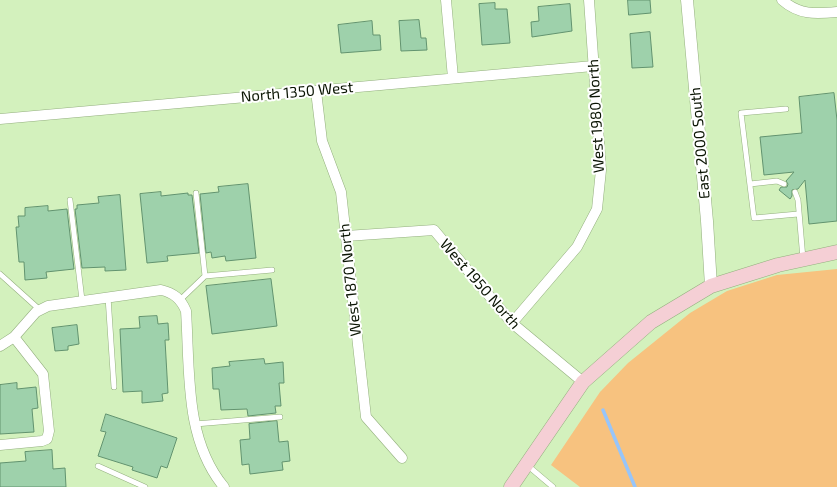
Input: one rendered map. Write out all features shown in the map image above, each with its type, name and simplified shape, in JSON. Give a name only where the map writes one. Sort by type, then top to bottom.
[{"type":"main road","points":[[511,487],[583,382],[651,322],[711,286],[803,259],[837,252]]},
{"type":"street","points":[[446,0],[453,78]]},
{"type":"street","name":"West 1980 North","points":[[512,323],[576,247],[597,209],[601,170],[589,0]]},
{"type":"street","name":"East 2000 South","points":[[687,0],[707,221],[711,286]]},
{"type":"street","points":[[782,0],[800,12],[813,14],[837,12]]},
{"type":"street","name":"North 1350 West","points":[[0,119],[593,66]]},
{"type":"street","name":"West 1870 North","points":[[316,91],[322,140],[341,192],[366,417],[402,458]]},
{"type":"street","name":"West 1950 North","points":[[346,236],[434,230],[512,323],[583,382]]},
{"type":"street","points":[[0,346],[14,337],[28,320],[40,310],[52,304],[161,290],[174,294],[180,300],[186,311],[194,424],[202,449],[220,486]]},
{"type":"street","points":[[0,445],[42,442],[48,438],[49,431],[43,374],[14,337]]},
{"type":"lane","points":[[786,109],[742,113],[750,184],[754,218],[798,214]]},
{"type":"lane","points":[[750,184],[777,181],[784,184]]},
{"type":"lane","points":[[795,192],[798,200],[803,259]]},
{"type":"lane","points":[[196,193],[205,276]]},
{"type":"lane","points":[[70,200],[82,300]]},
{"type":"lane","points":[[180,300],[205,276],[272,270]]},
{"type":"lane","points":[[0,274],[40,310]]},
{"type":"lane","points":[[108,297],[114,386]]},
{"type":"lane","points":[[194,424],[280,418]]},
{"type":"lane","points":[[527,465],[553,487]]},
{"type":"lane","points":[[98,466],[145,487]]},
{"type":"shaded area","points":[[837,269],[837,487],[580,487],[551,465],[600,392],[628,363],[690,313],[727,291],[777,275]]},
{"type":"building","points":[[628,0],[650,0],[651,13],[629,15]]},
{"type":"building","points":[[495,3],[495,9],[507,9],[510,43],[482,45],[479,4]]},
{"type":"building","points":[[570,4],[572,31],[532,37],[531,22],[539,21],[538,7]]},
{"type":"building","points":[[419,20],[421,38],[426,38],[427,50],[401,51],[399,21]]},
{"type":"building","points":[[372,21],[373,35],[380,35],[381,50],[341,53],[338,25]]},
{"type":"building","points":[[650,32],[653,67],[632,68],[630,34]]},
{"type":"building","points":[[834,93],[837,120],[837,221],[809,224],[805,180],[798,189],[792,190],[792,196],[790,199],[779,190],[781,187],[787,187],[788,184],[786,181],[794,172],[764,175],[760,137],[802,133],[799,97]]},
{"type":"building","points":[[248,184],[256,258],[226,261],[225,256],[212,258],[211,252],[206,253],[200,194],[219,192],[218,187]]},
{"type":"building","points":[[161,192],[161,196],[188,193],[188,195],[192,195],[199,253],[167,256],[168,261],[147,263],[140,194]]},
{"type":"building","points":[[120,195],[126,270],[105,271],[105,267],[82,268],[75,209],[77,209],[77,205],[99,203],[98,197]]},
{"type":"building","points":[[48,206],[48,211],[67,209],[74,269],[46,272],[47,278],[25,280],[24,262],[19,262],[16,227],[19,227],[18,216],[25,216],[25,208]]},
{"type":"building","points":[[271,279],[277,326],[212,334],[206,286]]},
{"type":"building","points":[[157,316],[158,324],[168,323],[169,340],[165,340],[168,393],[162,394],[163,401],[142,403],[142,391],[123,392],[120,329],[140,328],[139,317]]},
{"type":"building","points":[[77,325],[79,344],[68,346],[68,350],[55,351],[52,328]]},
{"type":"building","points":[[264,359],[265,364],[283,362],[284,383],[279,383],[281,406],[275,406],[276,413],[248,416],[247,409],[221,410],[219,389],[213,389],[212,368],[230,366],[229,362]]},
{"type":"building","points":[[17,383],[17,389],[36,387],[38,408],[32,409],[34,432],[0,434],[0,385]]},
{"type":"building","points":[[106,414],[177,438],[167,468],[161,466],[157,478],[132,470],[133,467],[98,456],[106,432],[101,431]]},
{"type":"building","points":[[277,421],[279,442],[288,441],[290,461],[282,462],[283,470],[250,474],[249,464],[242,465],[240,440],[250,439],[249,424]]},
{"type":"building","points":[[52,450],[53,469],[65,468],[66,487],[0,487],[0,463],[26,461],[25,452]]},
{"type":"waterway","points":[[603,410],[635,487]]}]
